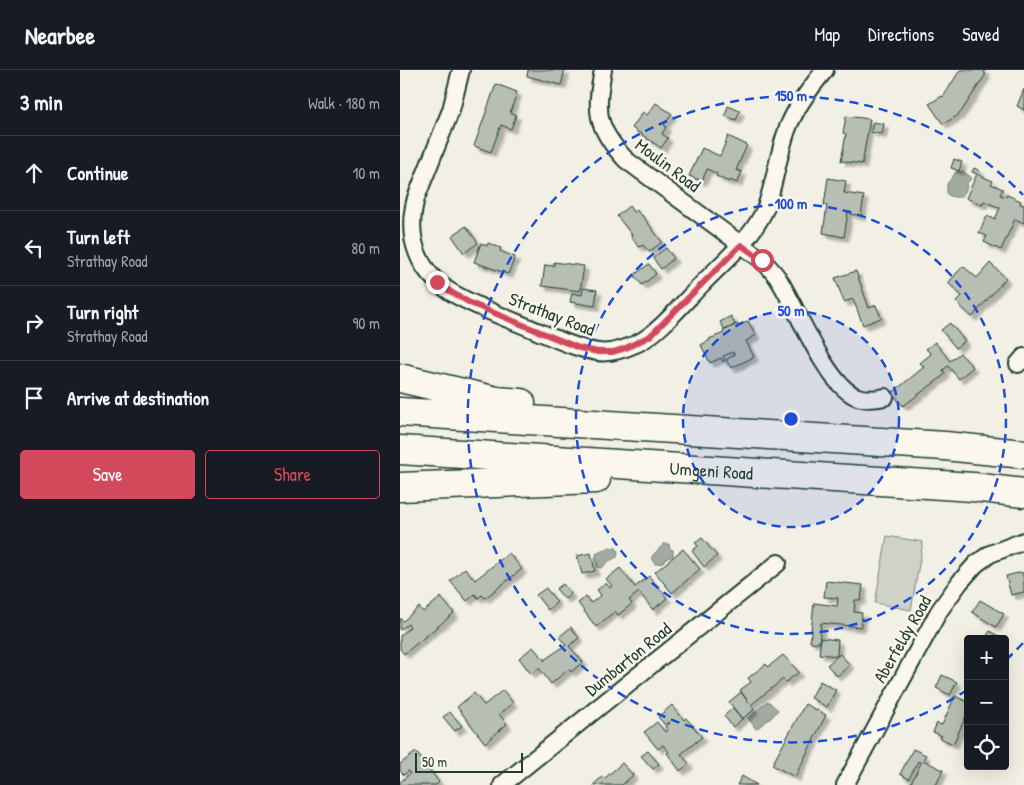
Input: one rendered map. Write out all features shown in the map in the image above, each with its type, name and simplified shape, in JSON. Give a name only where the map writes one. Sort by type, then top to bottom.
[{"type":"highway","points":[[400,378],[497,401],[744,424],[889,443]]},
{"type":"highway","points":[[400,412],[945,446],[1024,454]]},
{"type":"highway","name":"Umgeni Road","points":[[400,450],[973,487],[1024,493]]},
{"type":"highway","points":[[400,487],[547,480],[763,474]]},
{"type":"street","name":"Strathay Road","points":[[460,70],[451,110],[412,212],[411,227],[414,245],[428,273],[451,292],[470,303],[579,348],[598,352],[613,352],[650,336],[741,245],[755,227],[765,208],[787,130],[794,115],[804,97],[825,70]]},
{"type":"street","name":"Moulin Road","points":[[604,70],[600,87],[599,108],[601,124],[610,144],[626,160],[762,260],[780,280],[825,364],[842,386],[854,396],[877,398],[885,396]]},
{"type":"street","name":"Aberfeldy Road","points":[[845,785],[939,611],[960,582],[976,564],[990,554],[1024,541]]},
{"type":"street","name":"Dumbarton Road","points":[[502,785],[778,563]]},
{"type":"shaded area","points":[[963,171],[972,178],[967,183],[964,194],[955,197],[947,194],[947,184],[956,172]]},
{"type":"shaded area","points":[[887,536],[923,542],[911,610],[875,603]]},
{"type":"shaded area","points":[[664,544],[669,544],[670,549],[673,550],[673,556],[667,558],[663,563],[655,564],[652,556]]},
{"type":"shaded area","points":[[610,547],[616,548],[618,551],[617,557],[607,562],[602,568],[597,567],[596,554]]},
{"type":"shaded area","points":[[768,701],[778,710],[756,729],[748,718]]},
{"type":"building","points":[[528,70],[565,70],[561,85],[527,76]]},
{"type":"building","points":[[960,70],[986,70],[984,73],[986,74],[961,112],[943,124],[929,104],[943,97]]},
{"type":"building","points":[[496,84],[517,92],[510,113],[516,115],[511,129],[501,125],[491,152],[474,146]]},
{"type":"building","points":[[1024,89],[1024,110],[1017,106]]},
{"type":"building","points":[[656,103],[672,114],[664,125],[666,127],[662,134],[668,138],[661,148],[632,128],[643,112],[647,115]]},
{"type":"building","points":[[728,106],[740,111],[736,120],[725,116]]},
{"type":"building","points":[[846,116],[870,119],[862,164],[841,161],[846,134],[843,133]]},
{"type":"building","points":[[873,122],[884,124],[882,134],[871,132]]},
{"type":"building","points":[[728,136],[747,145],[736,170],[742,172],[737,183],[730,180],[729,182],[716,176],[717,174],[707,169],[702,181],[689,176],[702,148],[720,156]]},
{"type":"building","points":[[954,159],[962,162],[959,171],[951,168]]},
{"type":"building","points":[[974,168],[980,171],[979,175],[993,181],[991,184],[1003,189],[1000,195],[1006,197],[1007,195],[1021,201],[1020,204],[1024,205],[1024,223],[1015,219],[1001,250],[984,242],[987,236],[979,233],[987,216],[995,219],[1000,208],[984,201],[982,205],[966,198],[977,174],[972,172]]},
{"type":"building","points":[[828,178],[846,181],[844,193],[864,196],[861,216],[848,212],[844,237],[823,233],[827,205],[824,205]]},
{"type":"building","points":[[629,206],[634,213],[637,210],[642,215],[662,242],[649,252],[643,245],[639,247],[617,216]]},
{"type":"building","points":[[466,226],[478,243],[464,253],[452,236]]},
{"type":"building","points":[[481,243],[487,246],[488,243],[501,248],[500,251],[515,257],[508,274],[474,262]]},
{"type":"building","points":[[666,248],[674,258],[661,269],[653,258]]},
{"type":"building","points":[[554,262],[584,266],[580,291],[542,286],[545,265],[554,266]]},
{"type":"building","points":[[990,263],[1006,278],[972,317],[956,302],[962,296],[948,283],[963,266],[977,278]]},
{"type":"building","points":[[649,264],[656,274],[642,285],[634,275]]},
{"type":"building","points":[[856,271],[869,308],[876,305],[881,318],[863,325],[853,299],[844,302],[835,278]]},
{"type":"building","points":[[583,288],[597,290],[595,306],[570,302],[572,293],[582,295]]},
{"type":"building","points":[[731,316],[735,325],[725,330],[720,322]]},
{"type":"building","points":[[748,321],[756,335],[746,341],[754,357],[731,368],[726,360],[734,355],[733,352],[723,356],[725,360],[723,362],[721,358],[710,363],[701,345],[709,339],[724,333],[723,331]]},
{"type":"building","points":[[950,323],[965,341],[956,348],[941,330]]},
{"type":"building","points":[[935,342],[950,361],[960,353],[973,367],[959,379],[948,366],[943,370],[945,373],[942,377],[903,406],[892,393],[924,367],[920,363],[931,354],[926,349]]},
{"type":"building","points":[[702,538],[717,556],[704,567],[692,551],[698,546],[695,543]]},
{"type":"building","points":[[683,549],[700,569],[672,593],[655,572]]},
{"type":"building","points":[[509,553],[522,569],[485,598],[482,595],[478,598],[475,594],[467,601],[450,581],[465,568],[475,580]]},
{"type":"building","points":[[591,553],[595,571],[582,574],[577,556]]},
{"type":"building","points":[[620,568],[635,587],[649,576],[667,598],[653,610],[639,592],[629,600],[632,604],[618,615],[615,611],[596,627],[578,603],[586,597],[591,603],[601,595],[597,590],[606,583],[610,588],[612,586],[606,579]]},
{"type":"building","points":[[1022,572],[1024,592],[1011,595],[1006,576]]},
{"type":"building","points":[[826,581],[863,585],[861,600],[855,600],[854,612],[862,613],[861,627],[821,623],[819,643],[810,642],[814,603],[837,606],[838,598],[824,597]]},
{"type":"building","points":[[563,584],[571,594],[565,599],[556,589]]},
{"type":"building","points":[[546,588],[557,602],[548,610],[536,595]]},
{"type":"building","points":[[441,597],[454,613],[404,654],[400,649],[400,636],[410,627],[408,624],[400,630],[400,618],[403,621],[419,607],[423,612]]},
{"type":"building","points":[[980,600],[1004,614],[996,627],[972,612]]},
{"type":"building","points":[[571,627],[579,638],[569,646],[583,662],[571,672],[569,669],[551,684],[539,668],[531,674],[519,658],[533,647],[544,660],[566,645],[559,637]]},
{"type":"building","points":[[990,631],[996,635],[988,635]]},
{"type":"building","points":[[821,638],[838,640],[837,656],[819,654]]},
{"type":"building","points":[[840,654],[850,665],[837,676],[827,665]]},
{"type":"building","points":[[783,655],[799,672],[786,682],[783,679],[751,705],[754,710],[742,719],[729,702],[741,692],[749,703],[740,690],[751,682],[748,678],[766,664],[768,667]]},
{"type":"building","points":[[942,675],[957,682],[950,695],[936,688]]},
{"type":"building","points":[[820,681],[836,690],[827,707],[811,698]]},
{"type":"building","points":[[503,690],[513,703],[499,714],[507,724],[485,743],[457,707],[474,693],[484,705]]},
{"type":"building","points":[[955,696],[964,700],[964,721],[953,744],[940,738],[942,736],[933,732],[937,723],[942,725]]},
{"type":"building","points":[[805,704],[826,715],[795,777],[772,765]]},
{"type":"building","points":[[672,705],[684,720],[686,718],[702,737],[681,754],[689,764],[680,771],[663,745],[658,749],[644,732],[657,722],[665,732],[667,730],[665,727],[670,723],[668,722],[665,725],[658,717]]},
{"type":"building","points":[[733,708],[742,719],[733,727],[724,716]]},
{"type":"building","points":[[450,712],[462,726],[455,731],[443,717]]},
{"type":"building","points":[[913,749],[926,755],[923,760],[943,770],[936,785],[910,785],[921,763],[918,761],[909,779],[900,774]]},
{"type":"building","points":[[648,751],[659,764],[653,769],[641,756]]},
{"type":"building","points":[[416,752],[439,782],[436,785],[400,785],[400,782],[410,774],[408,771],[404,775],[400,771],[400,764]]},
{"type":"building","points":[[622,763],[633,775],[622,785],[593,785],[603,776],[605,778]]},
{"type":"building","points":[[742,776],[757,785],[737,785]]},
{"type":"route","points":[[437,282],[470,303],[579,348],[598,352],[613,352],[650,336],[741,245],[762,260]]}]
